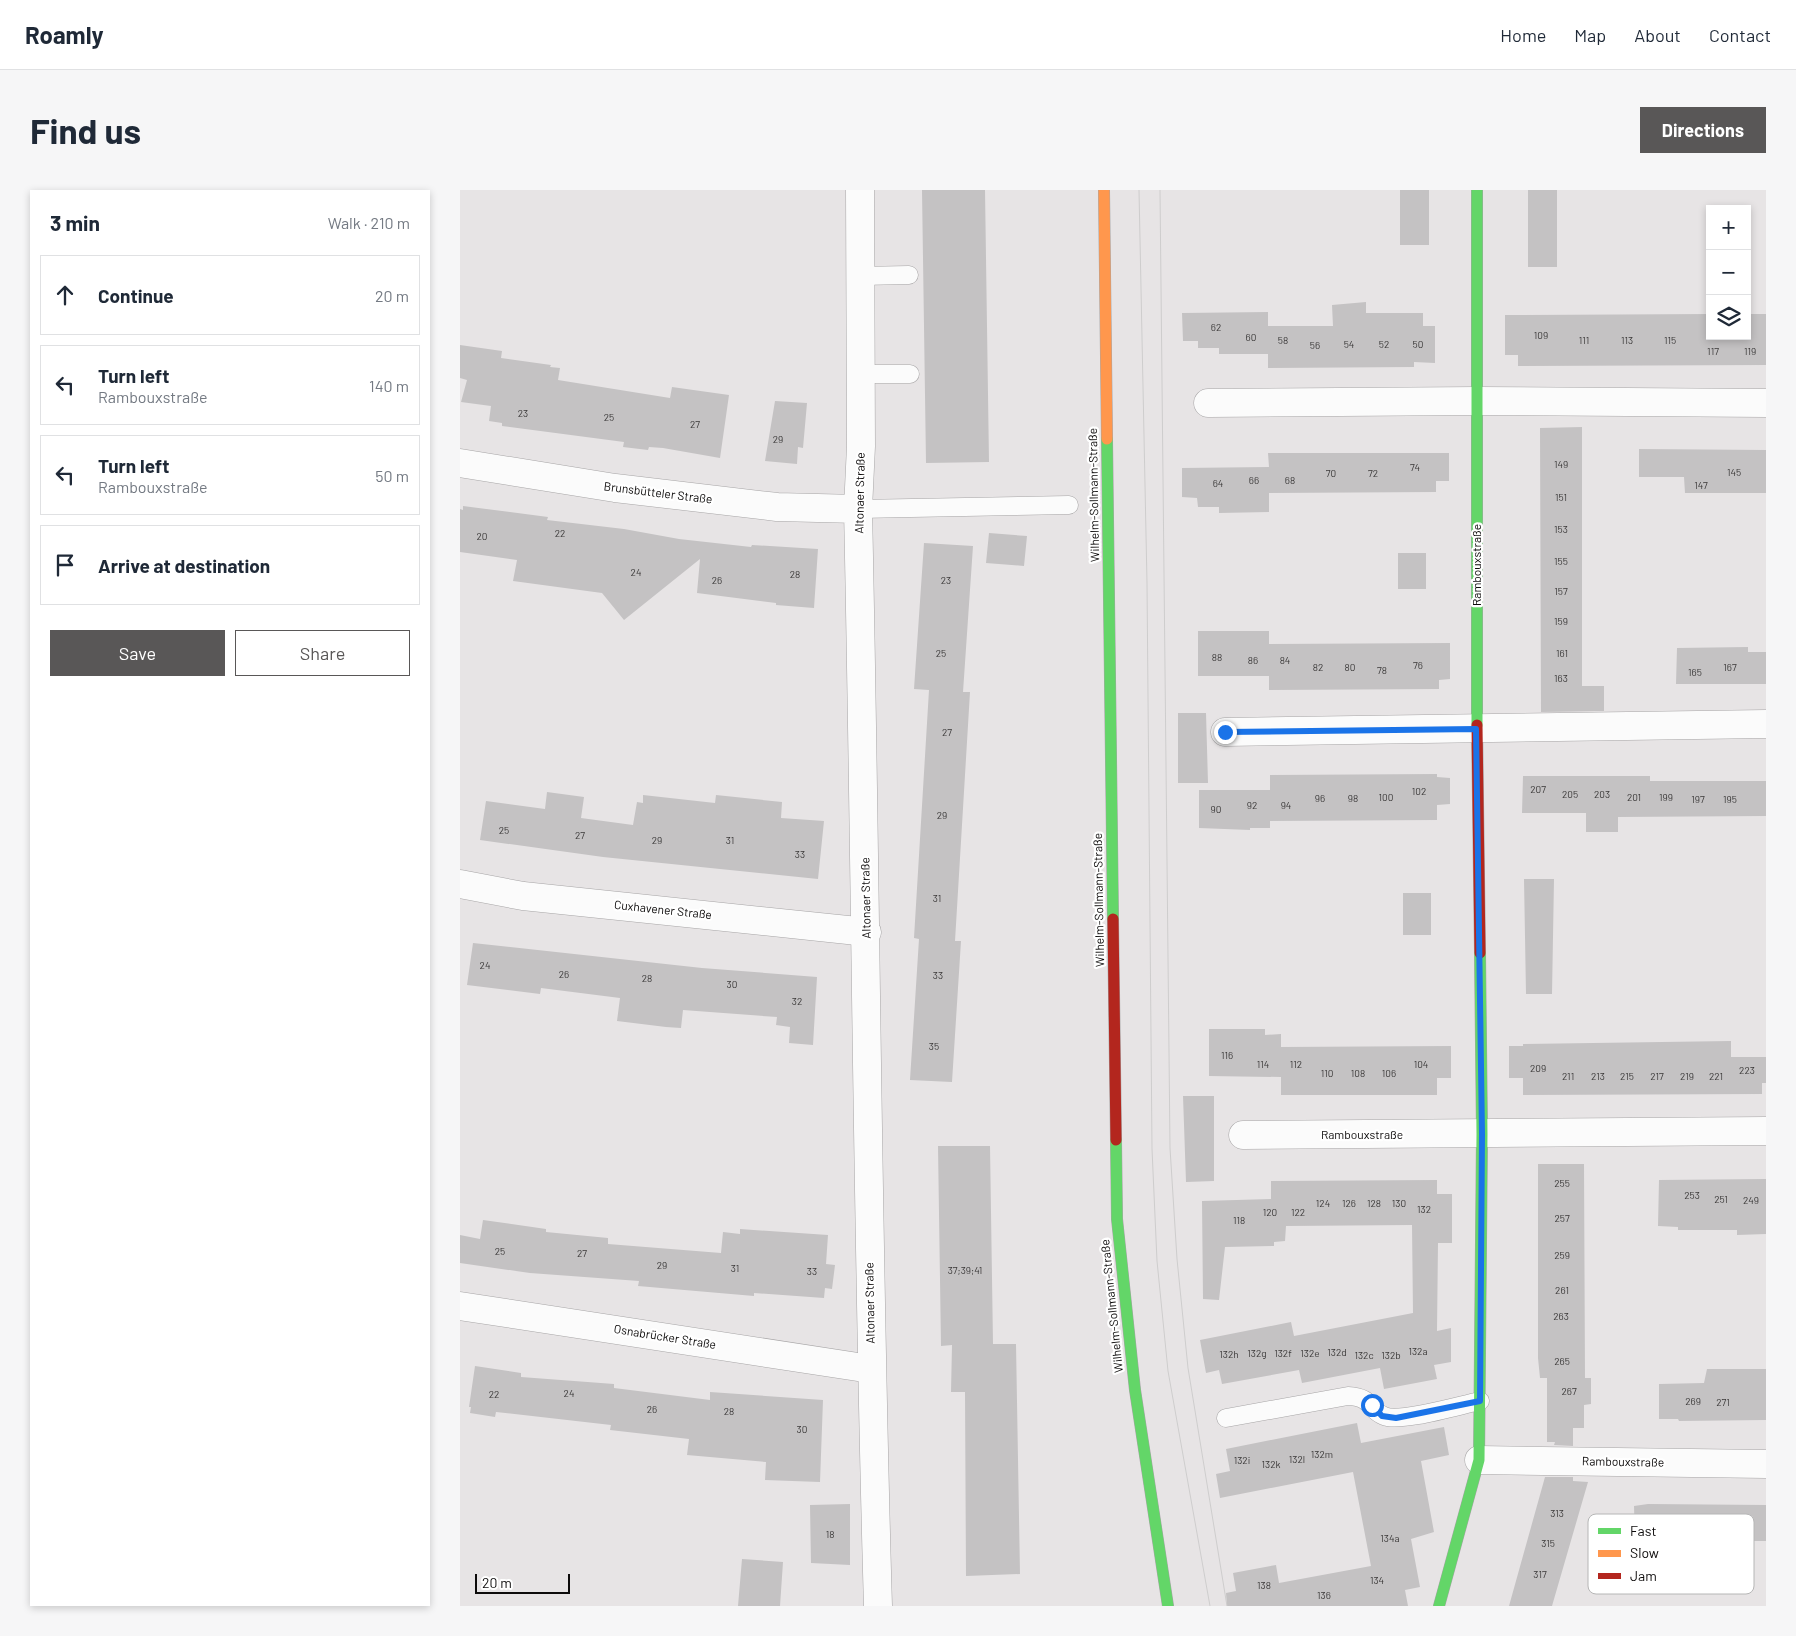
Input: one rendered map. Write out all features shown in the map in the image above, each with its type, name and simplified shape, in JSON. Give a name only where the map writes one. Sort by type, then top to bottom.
[{"type":"street","name":"Altonaer Straße","points":[[860,190],[861,446],[858,509],[867,932],[871,1369],[878,1606]]},
{"type":"street","name":"Wilhelm-Sollmann-Straße","points":[[1104,190],[1117,1219],[1135,1390],[1168,1606]]},
{"type":"street","name":"Rambouxstraße","points":[[1439,1606],[1479,1460],[1482,1134],[1476,729],[1477,190]]},
{"type":"street","points":[[1208,403],[1478,401],[1766,403]]},
{"type":"street","name":"Brunsbütteler Straße","points":[[460,463],[615,488],[758,505],[858,509]]},
{"type":"street","points":[[1225,732],[1766,724]]},
{"type":"street","name":"Cuxhavener Straße","points":[[460,884],[523,896],[867,932]]},
{"type":"street","name":"Rambouxstraße","points":[[1243,1135],[1766,1131]]},
{"type":"street","name":"Osnabrücker Straße","points":[[460,1306],[871,1369]]},
{"type":"street","name":"Rambouxstraße","points":[[1479,1460],[1766,1464]]},
{"type":"lane","points":[[860,276],[909,275]]},
{"type":"lane","points":[[861,374],[910,374]]},
{"type":"lane","points":[[858,509],[1069,506]]},
{"type":"lane","points":[[1226,1418],[1348,1396],[1362,1397],[1382,1416],[1396,1418],[1480,1401]]},
{"type":"building","points":[[922,190],[985,190],[989,462],[926,463]]},
{"type":"building","points":[[1400,190],[1429,190],[1429,245],[1400,245]]},
{"type":"building","points":[[1528,190],[1557,190],[1557,267],[1528,267]]},
{"type":"building","points":[[1366,302],[1366,313],[1423,313],[1423,326],[1435,326],[1435,363],[1414,362],[1414,367],[1268,368],[1268,354],[1219,354],[1219,348],[1198,348],[1198,341],[1183,341],[1182,313],[1268,312],[1268,326],[1333,326],[1332,305]]},
{"type":"building","points":[[1706,314],[1706,340],[1751,340],[1751,314],[1766,314],[1766,365],[1518,366],[1518,355],[1505,355],[1505,315]]},
{"type":"building","points":[[460,345],[502,351],[501,358],[560,368],[558,380],[670,398],[672,387],[729,395],[720,458],[663,448],[649,447],[648,450],[623,447],[624,442],[502,426],[502,423],[489,421],[491,406],[461,402],[467,380],[460,378]]},
{"type":"building","points":[[775,401],[807,403],[803,448],[798,447],[797,464],[765,461]]},
{"type":"building","points":[[1582,427],[1582,686],[1604,686],[1604,711],[1541,712],[1540,428]]},
{"type":"building","points":[[1639,449],[1766,450],[1766,493],[1685,493],[1684,477],[1639,477]]},
{"type":"building","points":[[1268,453],[1449,453],[1449,481],[1436,481],[1436,492],[1269,493],[1269,512],[1219,513],[1219,507],[1198,507],[1197,498],[1182,497],[1182,468],[1269,467]]},
{"type":"building","points":[[463,506],[548,517],[547,520],[624,529],[679,539],[751,547],[752,545],[818,549],[814,608],[776,605],[776,603],[697,593],[700,559],[624,620],[602,593],[513,581],[517,560],[460,552],[460,509],[463,510]]},
{"type":"building","points":[[989,533],[1027,536],[1024,566],[986,563]]},
{"type":"building","points":[[924,543],[973,546],[963,692],[970,692],[955,941],[961,941],[952,1082],[910,1080],[919,939],[914,938],[929,690],[914,689]]},
{"type":"building","points":[[1398,553],[1426,553],[1426,589],[1398,589]]},
{"type":"building","points":[[1198,631],[1269,631],[1269,644],[1450,643],[1450,679],[1439,680],[1439,689],[1269,690],[1269,676],[1198,676]]},
{"type":"building","points":[[1748,647],[1748,652],[1766,652],[1766,684],[1676,684],[1677,648]]},
{"type":"building","points":[[1178,713],[1206,713],[1208,783],[1178,783]]},
{"type":"building","points":[[1437,774],[1437,777],[1450,778],[1450,804],[1437,805],[1437,820],[1270,821],[1270,828],[1250,828],[1250,830],[1199,828],[1199,790],[1270,790],[1270,775]]},
{"type":"building","points":[[1523,776],[1650,776],[1650,781],[1766,781],[1766,816],[1618,817],[1618,832],[1586,832],[1586,813],[1522,813]]},
{"type":"building","points":[[547,792],[584,797],[581,818],[633,825],[637,802],[643,803],[643,795],[715,803],[716,795],[782,802],[781,818],[824,821],[818,879],[603,857],[480,840],[486,801],[545,809]]},
{"type":"building","points":[[1524,879],[1554,879],[1552,994],[1526,994]]},
{"type":"building","points":[[1403,893],[1431,893],[1431,935],[1403,935]]},
{"type":"building","points":[[473,943],[702,968],[817,977],[813,1045],[789,1043],[790,1027],[776,1025],[777,1017],[683,1010],[681,1028],[666,1027],[617,1021],[620,998],[541,988],[540,994],[467,985]]},
{"type":"building","points":[[1209,1029],[1265,1029],[1265,1035],[1281,1034],[1281,1047],[1451,1046],[1451,1078],[1437,1078],[1437,1095],[1281,1095],[1281,1077],[1209,1076]]},
{"type":"building","points":[[1731,1041],[1731,1057],[1766,1057],[1766,1083],[1762,1083],[1762,1094],[1523,1095],[1523,1078],[1509,1078],[1509,1046],[1523,1046],[1523,1044]]},
{"type":"building","points":[[1183,1096],[1214,1096],[1214,1181],[1186,1182]]},
{"type":"building","points":[[938,1146],[990,1146],[993,1344],[1016,1344],[1020,1574],[966,1576],[965,1392],[951,1392],[952,1345],[941,1346]]},
{"type":"building","points":[[1538,1164],[1584,1164],[1585,1378],[1591,1378],[1591,1404],[1584,1405],[1584,1428],[1573,1428],[1573,1446],[1554,1445],[1555,1442],[1547,1442],[1547,1378],[1540,1378],[1538,1358]]},
{"type":"building","points":[[1766,1179],[1766,1234],[1737,1235],[1737,1230],[1678,1230],[1678,1227],[1658,1226],[1659,1180]]},
{"type":"building","points":[[1437,1180],[1437,1194],[1452,1194],[1452,1243],[1438,1243],[1437,1331],[1451,1328],[1451,1362],[1434,1365],[1437,1379],[1384,1389],[1380,1368],[1302,1383],[1299,1370],[1222,1384],[1219,1370],[1206,1373],[1200,1340],[1291,1322],[1294,1336],[1413,1313],[1412,1225],[1286,1226],[1285,1241],[1274,1242],[1274,1246],[1225,1247],[1219,1300],[1203,1299],[1202,1201],[1271,1199],[1271,1181]]},
{"type":"building","points":[[483,1220],[546,1229],[546,1232],[608,1238],[608,1244],[721,1253],[723,1232],[740,1234],[740,1229],[828,1235],[826,1264],[835,1265],[832,1289],[825,1288],[824,1298],[754,1293],[754,1296],[638,1286],[639,1281],[530,1273],[460,1263],[460,1235],[480,1239]]},
{"type":"building","points":[[475,1366],[521,1373],[521,1377],[614,1384],[614,1388],[710,1400],[710,1392],[823,1400],[820,1482],[765,1480],[766,1462],[687,1455],[689,1439],[610,1430],[611,1425],[496,1412],[495,1417],[470,1413],[471,1407],[469,1407]]},
{"type":"building","points":[[1707,1369],[1766,1369],[1766,1420],[1679,1421],[1678,1419],[1659,1419],[1659,1384],[1704,1383]]},
{"type":"building","points":[[1357,1423],[1361,1443],[1444,1427],[1449,1455],[1421,1461],[1434,1532],[1411,1539],[1420,1587],[1405,1590],[1408,1606],[1227,1606],[1226,1593],[1236,1591],[1233,1573],[1276,1565],[1279,1583],[1371,1566],[1353,1472],[1220,1498],[1216,1474],[1230,1471],[1226,1449]]},
{"type":"building","points":[[1545,1477],[1573,1477],[1573,1481],[1588,1482],[1552,1606],[1509,1606]]},
{"type":"building","points":[[850,1504],[850,1565],[811,1563],[810,1505]]},
{"type":"building","points":[[1648,1504],[1766,1505],[1766,1541],[1754,1541],[1754,1514],[1634,1514],[1634,1506]]},
{"type":"building","points":[[742,1559],[783,1562],[780,1606],[738,1606]]},
{"type":"tram line","points":[[1139,190],[1147,583],[1152,1149],[1157,1261],[1168,1371],[1210,1606]]},
{"type":"tram line","points":[[1160,190],[1170,1148],[1177,1259],[1188,1368],[1227,1606]]},
{"type":"traffic: fast","points":[[1477,190],[1477,725]]},
{"type":"traffic: fast","points":[[1107,439],[1113,919]]},
{"type":"traffic: fast","points":[[1439,1606],[1479,1460],[1482,1134],[1480,953]]},
{"type":"traffic: fast","points":[[1116,1140],[1117,1219],[1135,1390],[1168,1606]]},
{"type":"traffic: slow","points":[[1104,190],[1107,439]]},
{"type":"traffic: jam","points":[[1477,725],[1480,953]]},
{"type":"traffic: jam","points":[[1113,919],[1116,1140]]},
{"type":"route","points":[[1225,732],[1476,729],[1482,1134],[1480,1401],[1396,1418],[1382,1416],[1372,1405]]}]
